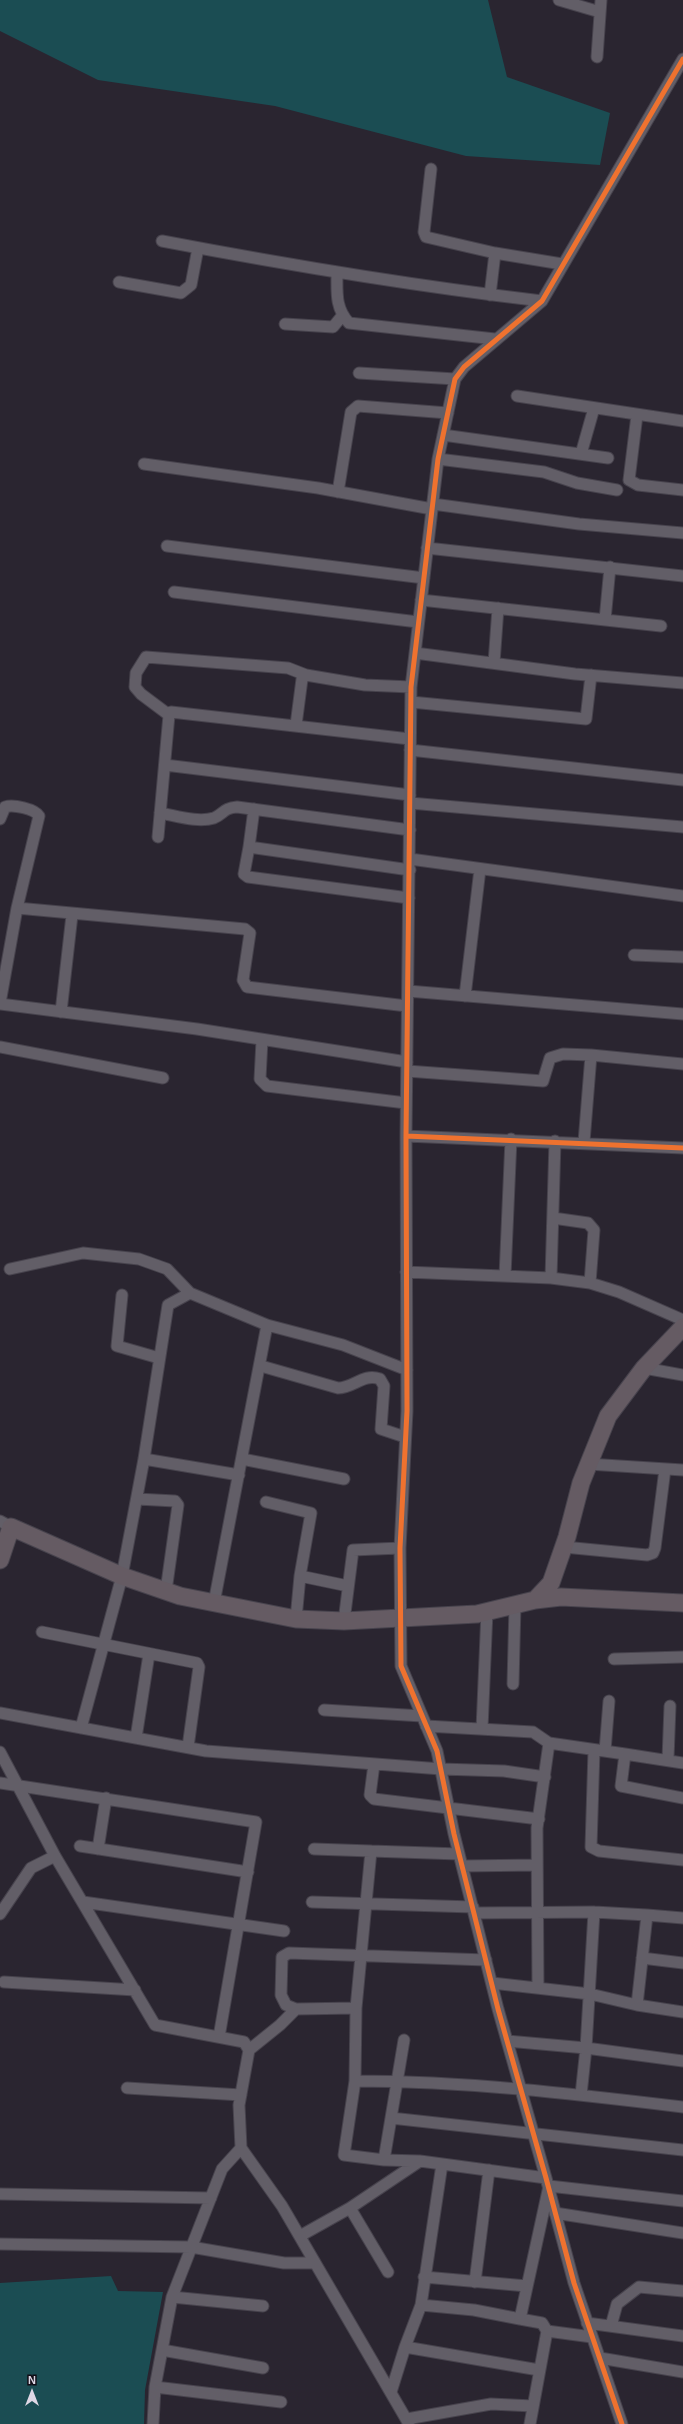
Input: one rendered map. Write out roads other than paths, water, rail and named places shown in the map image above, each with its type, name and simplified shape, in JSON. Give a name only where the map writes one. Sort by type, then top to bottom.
[{"type":"main road","points":[[535,1600],[551,1583],[564,1547],[581,1483],[608,1416],[644,1368],[683,1327]]},
{"type":"main road","points":[[0,1560],[6,1524],[122,1576],[166,1591],[214,1603],[296,1619],[344,1621],[402,1619],[487,1612],[535,1600],[561,1597],[683,1603]]},
{"type":"street","points":[[559,0],[600,12]]},
{"type":"street","points":[[597,57],[601,0]]},
{"type":"street","points":[[622,2424],[574,2283],[548,2182],[507,2041],[459,1854],[437,1751],[401,1666],[402,1619],[400,1548],[407,1370],[406,1103],[411,687],[438,459],[455,379],[464,367],[495,339],[542,301],[562,264],[683,59]]},
{"type":"street","points":[[431,169],[424,232],[426,237],[495,253],[562,264]]},
{"type":"street","points":[[162,241],[337,272],[490,295],[542,301]]},
{"type":"street","points":[[119,282],[180,293],[191,285],[198,248]]},
{"type":"street","points":[[490,295],[495,253]]},
{"type":"street","points":[[337,272],[337,305],[342,316],[349,323],[495,339]]},
{"type":"street","points":[[285,324],[333,327],[342,316]]},
{"type":"street","points":[[359,373],[455,379]]},
{"type":"street","points":[[517,396],[683,421]]},
{"type":"street","points":[[338,492],[351,412],[354,408],[358,406],[448,413]]},
{"type":"street","points":[[581,454],[594,408]]},
{"type":"street","points":[[637,414],[629,480],[638,486],[683,490]]},
{"type":"street","points":[[443,435],[608,458]]},
{"type":"street","points":[[438,459],[544,472],[577,483],[616,490]]},
{"type":"street","points":[[144,464],[432,507],[580,524],[683,533]]},
{"type":"street","points":[[167,546],[424,578]]},
{"type":"street","points":[[427,548],[683,576]]},
{"type":"street","points":[[605,620],[610,568]]},
{"type":"street","points":[[174,592],[418,622]]},
{"type":"street","points":[[421,600],[661,626]]},
{"type":"street","points":[[494,663],[498,608]]},
{"type":"street","points":[[415,653],[591,675],[683,683]]},
{"type":"street","points":[[169,715],[141,694],[135,687],[136,673],[146,657],[282,668],[306,675],[365,685],[411,687]]},
{"type":"street","points":[[296,725],[302,679],[306,675]]},
{"type":"street","points":[[411,702],[586,719],[591,675]]},
{"type":"street","points":[[158,837],[169,715],[171,712],[176,711],[296,725],[410,745],[683,780]]},
{"type":"street","points":[[165,766],[410,799],[683,827]]},
{"type":"street","points":[[0,819],[5,807],[10,805],[36,812],[39,816],[17,908],[0,1003],[262,1040],[407,1067],[543,1081],[550,1058],[563,1054],[591,1055],[683,1064]]},
{"type":"street","points":[[160,813],[207,819],[216,817],[229,807],[410,830]]},
{"type":"street","points":[[254,809],[249,847],[243,869],[244,874],[248,877],[409,898]]},
{"type":"street","points":[[249,847],[410,870]]},
{"type":"street","points":[[410,859],[683,896]]},
{"type":"street","points":[[465,996],[480,869]]},
{"type":"street","points":[[17,908],[72,915],[245,929],[250,933],[243,980],[247,986],[407,1006]]},
{"type":"street","points":[[61,1012],[72,915]]},
{"type":"street","points":[[634,955],[683,957]]},
{"type":"street","points":[[408,991],[683,1014]]},
{"type":"street","points":[[262,1040],[260,1079],[267,1086],[406,1103]]},
{"type":"street","points":[[0,1047],[163,1078]]},
{"type":"street","points":[[584,1142],[591,1055]]},
{"type":"street","points":[[406,1136],[584,1142],[683,1148]]},
{"type":"street","points":[[505,1276],[511,1140]]},
{"type":"street","points":[[551,1278],[555,1141]]},
{"type":"street","points":[[553,1218],[588,1223],[594,1230],[590,1283]]},
{"type":"street","points":[[10,1269],[56,1257],[83,1253],[139,1259],[167,1269],[190,1293],[267,1325],[343,1345],[407,1370]]},
{"type":"street","points":[[406,1272],[551,1278],[590,1283],[619,1292],[683,1320]]},
{"type":"street","points":[[81,1728],[122,1576],[144,1459],[168,1305],[190,1293]]},
{"type":"street","points":[[122,1294],[117,1346],[159,1358]]},
{"type":"street","points":[[214,1603],[261,1366],[267,1325]]},
{"type":"street","points":[[261,1366],[338,1388],[345,1388],[367,1377],[380,1379],[384,1386],[381,1429],[405,1438]]},
{"type":"street","points":[[644,1368],[683,1375]]},
{"type":"street","points":[[144,1459],[239,1475]]},
{"type":"street","points":[[242,1459],[344,1479]]},
{"type":"street","points":[[588,1464],[683,1470]]},
{"type":"street","points":[[564,1547],[647,1555],[653,1553],[655,1548],[665,1469]]},
{"type":"street","points":[[137,1499],[175,1502],[178,1505],[166,1591]]},
{"type":"street","points":[[266,1502],[311,1513],[300,1576],[296,1619]]},
{"type":"street","points":[[344,1621],[353,1550],[400,1548]]},
{"type":"street","points":[[300,1576],[348,1586]]},
{"type":"street","points":[[513,1684],[515,1605]]},
{"type":"street","points":[[482,1729],[487,1612]]},
{"type":"street","points":[[42,1632],[149,1654],[193,1661],[199,1667],[188,1747]]},
{"type":"street","points":[[136,1738],[149,1654]]},
{"type":"street","points":[[614,1659],[683,1657]]},
{"type":"street","points":[[605,1751],[609,1701]]},
{"type":"street","points":[[668,1759],[670,1706]]},
{"type":"street","points":[[324,1710],[482,1729],[533,1732],[549,1743],[668,1759],[683,1763]]},
{"type":"street","points":[[0,1713],[188,1747],[374,1764],[504,1771],[544,1777]]},
{"type":"street","points":[[538,1988],[538,1820],[549,1743]]},
{"type":"street","points":[[594,1750],[591,1847],[599,1851],[683,1860]]},
{"type":"street","points":[[0,1752],[55,1856],[156,2025],[244,2042],[249,2050]]},
{"type":"street","points":[[625,1754],[622,1786],[683,1798]]},
{"type":"street","points":[[374,1764],[372,1798],[538,1820]]},
{"type":"street","points":[[0,1783],[18,1784],[256,1822],[219,2037]]},
{"type":"street","points":[[98,1849],[106,1798]]},
{"type":"street","points":[[80,1846],[248,1872]]},
{"type":"street","points":[[314,1849],[459,1854]]},
{"type":"street","points":[[372,1851],[356,2008],[355,2081],[344,2155],[384,2160],[420,2161],[489,2170],[548,2182],[683,2201]]},
{"type":"street","points":[[0,1914],[31,1868],[55,1856]]},
{"type":"street","points":[[462,1866],[538,1865]]},
{"type":"street","points":[[83,1902],[284,1931]]},
{"type":"street","points":[[312,1902],[473,1910],[594,1912],[683,1918]]},
{"type":"street","points":[[580,2095],[586,2048],[594,1912]]},
{"type":"street","points":[[637,2005],[647,1915]]},
{"type":"street","points":[[356,2008],[296,2009],[286,2005],[282,2000],[282,1957],[284,1954],[486,1960]]},
{"type":"street","points":[[642,1958],[683,1963]]},
{"type":"street","points":[[4,1982],[135,1990]]},
{"type":"street","points":[[492,1983],[590,1994],[637,2005],[683,2012]]},
{"type":"street","points":[[296,2009],[280,2025],[249,2050],[239,2104],[241,2148],[282,2206],[408,2422],[491,2404],[533,2406]]},
{"type":"street","points":[[384,2160],[404,2040]]},
{"type":"street","points":[[507,2041],[586,2048],[683,2061]]},
{"type":"street","points":[[355,2081],[398,2081],[521,2088],[683,2107]]},
{"type":"street","points":[[127,2088],[241,2095]]},
{"type":"street","points":[[391,2118],[683,2150]]},
{"type":"street","points":[[153,2424],[155,2387],[172,2297],[222,2169],[241,2148]]},
{"type":"street","points":[[300,2236],[350,2208],[420,2161]]},
{"type":"street","points":[[391,2392],[420,2305],[442,2164]]},
{"type":"street","points":[[475,2282],[489,2170]]},
{"type":"street","points":[[520,2319],[548,2182]]},
{"type":"street","points":[[0,2194],[211,2198]]},
{"type":"street","points":[[350,2208],[388,2272]]},
{"type":"street","points":[[556,2213],[683,2233]]},
{"type":"street","points":[[0,2244],[192,2247],[284,2263],[315,2263]]},
{"type":"street","points":[[424,2277],[527,2286]]},
{"type":"street","points":[[611,2326],[617,2304],[639,2286],[683,2291]]},
{"type":"street","points":[[172,2297],[263,2306]]},
{"type":"street","points":[[420,2305],[474,2310],[542,2323],[547,2331],[530,2424]]},
{"type":"street","points":[[587,2323],[683,2336]]},
{"type":"street","points":[[547,2331],[592,2337]]},
{"type":"street","points":[[405,2347],[539,2370]]},
{"type":"street","points":[[162,2350],[263,2368]]},
{"type":"street","points":[[600,2358],[683,2372]]},
{"type":"street","points":[[155,2387],[281,2402]]},
{"type":"water","points":[[0,0],[488,0],[507,77],[610,113],[600,165],[466,156],[275,106],[98,80],[0,31]]},
{"type":"water","points":[[111,2276],[118,2291],[163,2292],[145,2390],[144,2424],[0,2424],[0,2283]]}]
